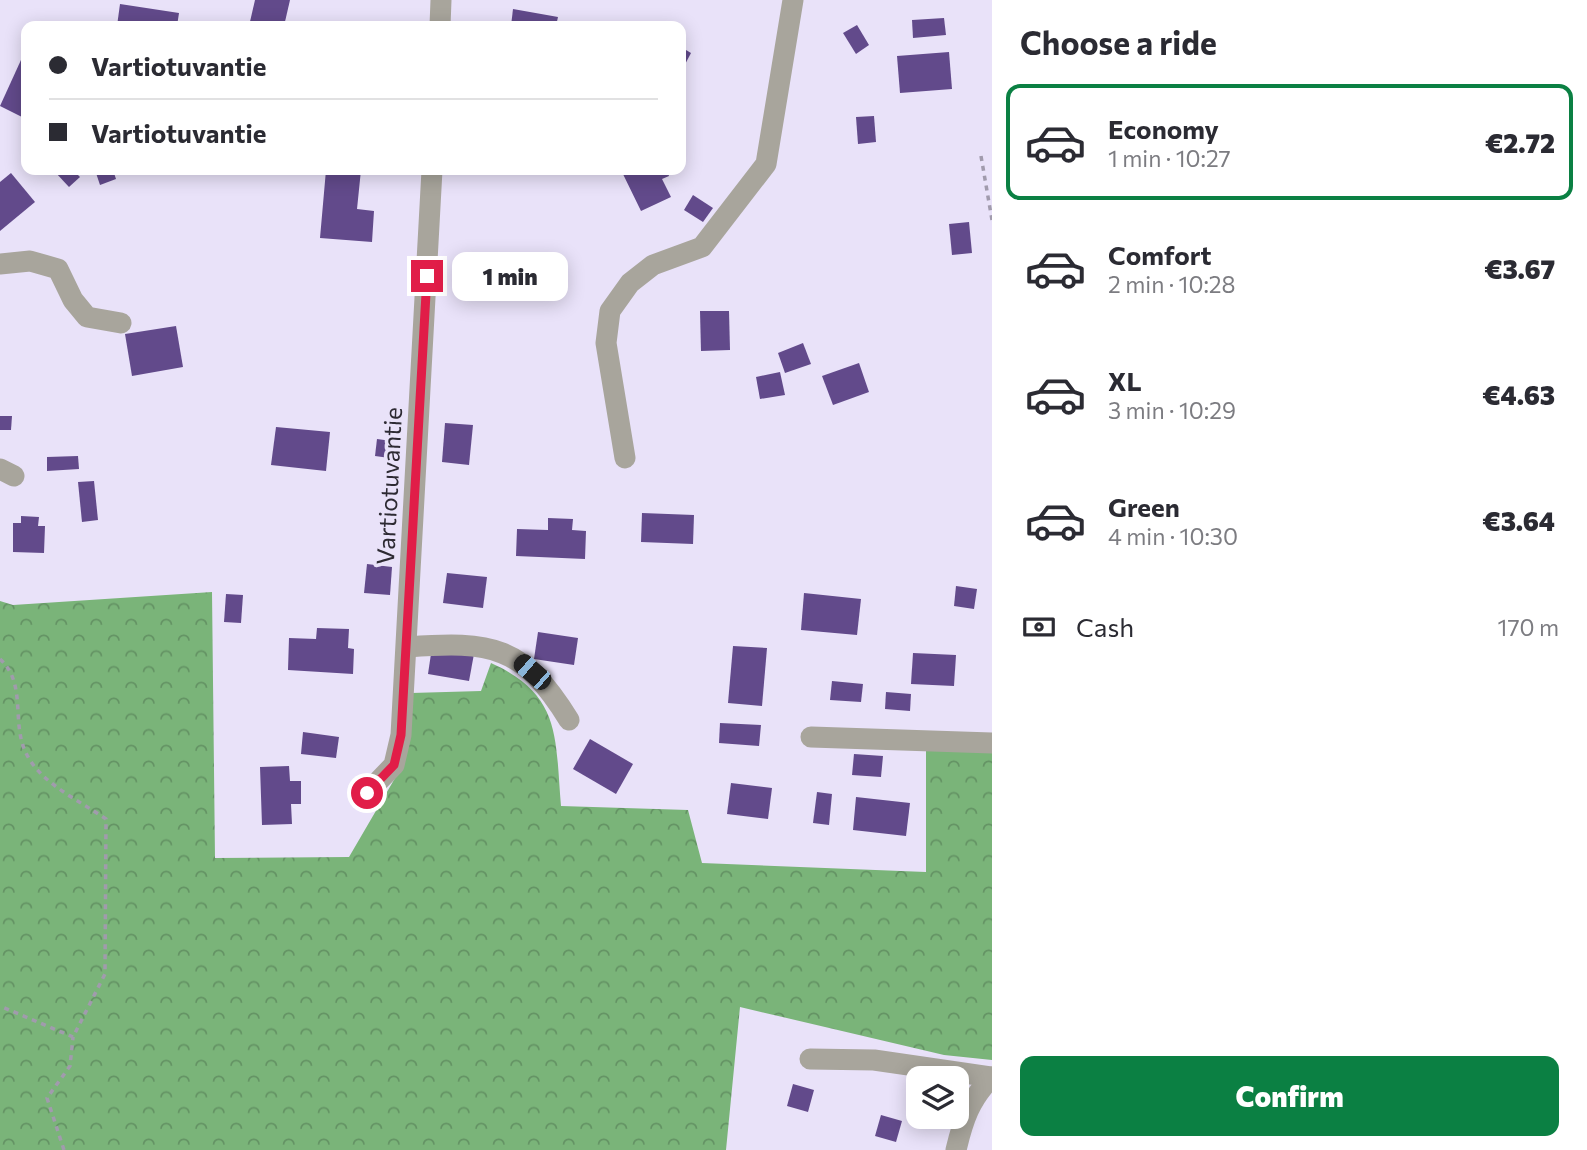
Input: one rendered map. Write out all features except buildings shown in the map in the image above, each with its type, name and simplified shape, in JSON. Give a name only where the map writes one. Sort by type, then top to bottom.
[{"type":"street","points":[[440,21],[441,0]]},
{"type":"street","points":[[625,458],[606,343],[610,311],[630,283],[653,265],[702,247],[766,164],[793,0]]},
{"type":"street","name":"Vartiotuvantie","points":[[367,793],[394,765],[401,735],[408,648],[432,175]]},
{"type":"street","points":[[0,264],[30,261],[58,269],[73,300],[88,317],[121,323]]},
{"type":"street","points":[[408,648],[466,643],[517,659],[547,684],[569,720]]},
{"type":"street","points":[[811,737],[992,743]]},
{"type":"street","points":[[810,1059],[874,1060],[992,1077]]},
{"type":"street","points":[[956,1150],[965,1112],[976,1093],[992,1077]]},
{"type":"path","points":[[981,156],[992,220]]},
{"type":"path","points":[[0,659],[17,686],[18,728],[27,755],[46,778],[106,819],[105,974],[73,1037],[70,1066],[47,1098],[64,1150]]},
{"type":"path","points":[[0,1006],[73,1037]]},
{"type":"green space","points":[[212,592],[215,858],[349,857],[398,773],[411,693],[481,691],[491,663],[531,689],[543,704],[555,739],[561,806],[688,810],[702,863],[926,872],[926,747],[992,751],[992,1060],[944,1055],[740,1007],[726,1150],[0,1150],[0,601],[13,605]]},
{"type":"route","points":[[367,793],[394,765],[401,735],[427,276]]}]
